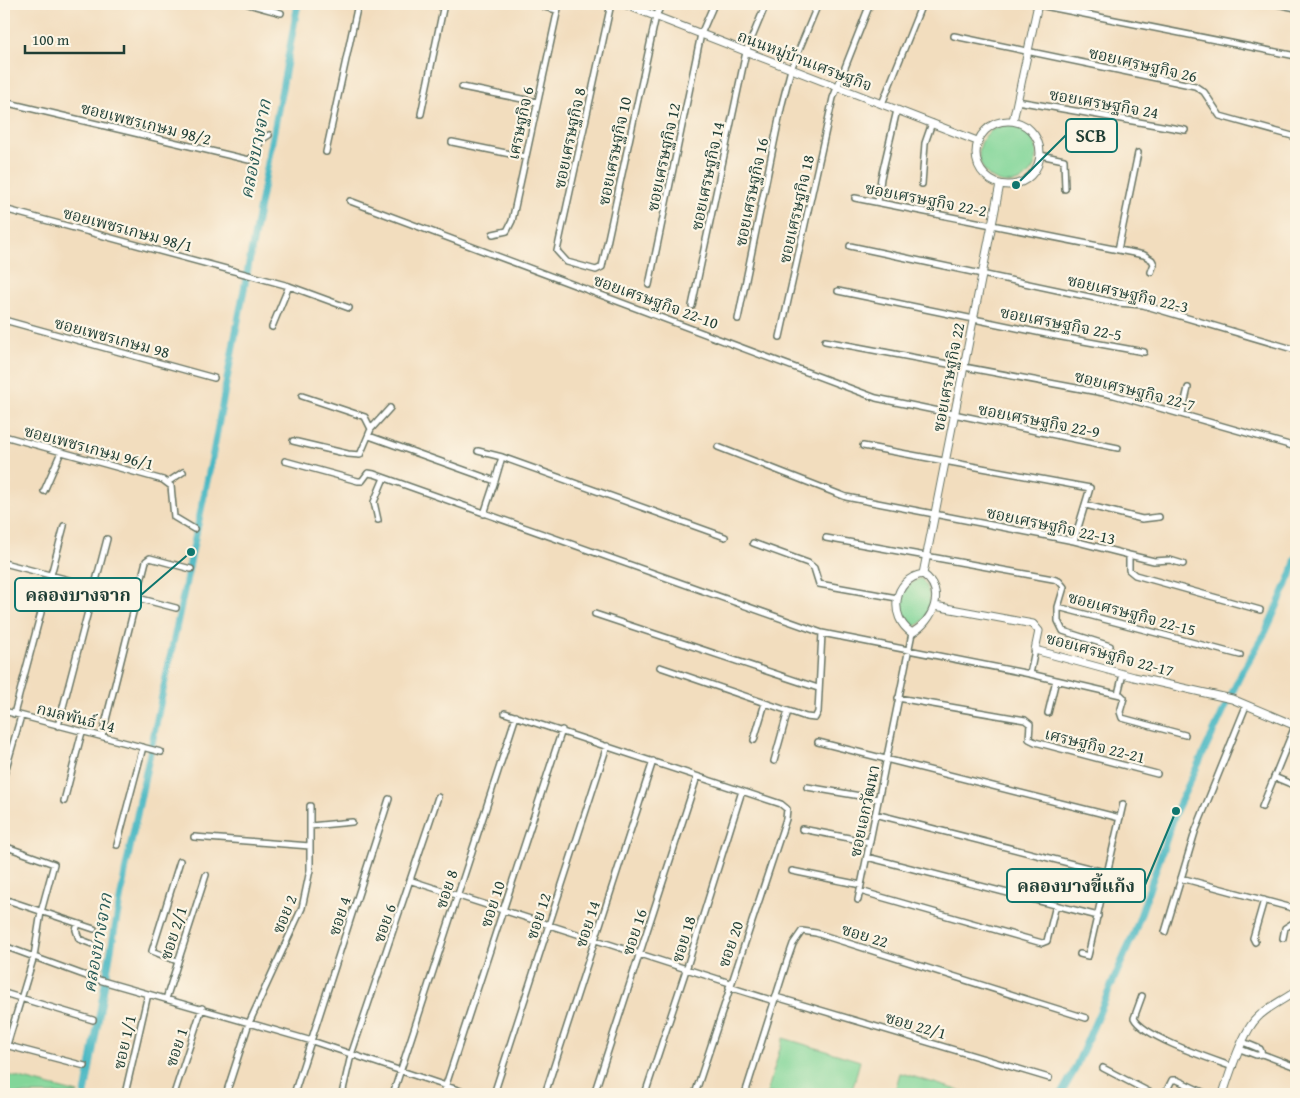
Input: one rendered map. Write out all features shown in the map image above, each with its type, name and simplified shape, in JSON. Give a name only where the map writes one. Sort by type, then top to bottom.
[{"type":"street","points":[[248,4],[281,13]]},
{"type":"street","points":[[326,152],[358,4]]},
{"type":"street","points":[[421,114],[444,4]]},
{"type":"street","name":"เศรษฐกิจ 6","points":[[493,234],[504,233],[510,228],[559,4]]},
{"type":"street","name":"ซอยเศรษฐกิจ 8","points":[[578,266],[558,255],[558,246],[611,4]]},
{"type":"street","name":"ถนนหมู่บ้านเศรษฐกิจ","points":[[624,4],[977,141]]},
{"type":"street","points":[[656,16],[662,4]]},
{"type":"street","name":"ซอยเศรษฐกิจ 12","points":[[648,286],[701,34],[714,4]]},
{"type":"street","name":"ซอยเศรษฐกิจ 14","points":[[692,306],[746,52],[766,4]]},
{"type":"street","name":"ซอยเศรษฐกิจ 16","points":[[738,319],[791,70],[818,4]]},
{"type":"street","name":"ซอยเศรษฐกิจ 18","points":[[780,336],[837,86],[870,4]]},
{"type":"street","points":[[882,104],[922,4]]},
{"type":"street","points":[[1013,121],[1036,4],[1296,56]]},
{"type":"street","points":[[1277,4],[1296,8]]},
{"type":"street","points":[[545,7],[557,10]]},
{"type":"street","name":"ซอยเศรษฐกิจ 10","points":[[578,266],[596,270],[602,267],[656,16]]},
{"type":"street","name":"ซอยเศรษฐกิจ 26","points":[[954,36],[1195,86],[1204,92],[1220,116],[1296,137]]},
{"type":"street","points":[[462,87],[538,102]]},
{"type":"street","name":"ซอยเศรษฐกิจ 24","points":[[1017,101],[1185,130]]},
{"type":"street","name":"ซอยเพชรเกษม 98/2","points":[[4,102],[247,159],[252,159],[259,142],[269,135]]},
{"type":"street","points":[[878,202],[881,178],[897,110]]},
{"type":"street","points":[[1013,121],[1025,126],[1033,133],[1038,143],[1040,154],[1037,165],[1028,178],[1012,185],[1000,184],[983,174],[977,164],[977,141],[986,130],[999,122],[1013,121]]},
{"type":"street","points":[[922,184],[925,143],[932,123]]},
{"type":"street","points":[[452,142],[526,157]]},
{"type":"street","points":[[1118,250],[1138,153]]},
{"type":"street","points":[[1040,154],[1064,160],[1065,189]]},
{"type":"street","name":"ซอยเศรษฐกิจ 22","points":[[923,574],[1000,184]]},
{"type":"street","name":"ซอยเศรษฐกิจ 22-2","points":[[855,198],[992,224],[1151,258],[1154,264],[1151,272]]},
{"type":"street","name":"ซอยเศรษฐกิจ 22-10","points":[[350,201],[876,398],[955,416]]},
{"type":"street","name":"ซอยเพชรเกษม 98/1","points":[[4,209],[289,286],[349,308]]},
{"type":"street","name":"ซอยเศรษฐกิจ 22-3","points":[[850,246],[982,272],[1118,303],[1143,305],[1296,350]]},
{"type":"street","points":[[272,327],[289,286]]},
{"type":"street","name":"ซอยเศรษฐกิจ 22-5","points":[[838,290],[1144,352]]},
{"type":"street","name":"ซอยเพชรเกษม 98","points":[[4,320],[214,378]]},
{"type":"street","name":"ซอยเศรษฐกิจ 22-7","points":[[825,341],[1114,395],[1296,447]]},
{"type":"street","points":[[1182,413],[1188,388]]},
{"type":"street","points":[[302,396],[365,417],[371,429]]},
{"type":"street","points":[[294,441],[356,456],[363,452],[371,429],[390,408]]},
{"type":"street","name":"ซอยเศรษฐกิจ 22-9","points":[[955,416],[1118,448]]},
{"type":"street","name":"ซอยเพชรเกษม 96/1","points":[[4,436],[168,482],[172,490],[172,514],[194,529]]},
{"type":"street","points":[[369,436],[495,481]]},
{"type":"street","points":[[863,446],[1090,488],[1074,541]]},
{"type":"street","name":"ซอยเศรษฐกิจ 22-13","points":[[718,447],[846,497],[935,513],[1129,554],[1129,570],[1135,575],[1260,610]]},
{"type":"street","points":[[44,491],[61,452]]},
{"type":"street","points":[[478,452],[502,457],[725,537]]},
{"type":"street","points":[[484,514],[502,457]]},
{"type":"street","points":[[285,462],[358,481],[363,480],[368,473],[384,478],[822,633],[909,649],[1118,694],[1124,698],[1120,712],[1122,718],[1185,735]]},
{"type":"street","points":[[168,482],[183,472]]},
{"type":"street","points":[[378,520],[374,502],[384,478]]},
{"type":"street","points":[[1086,505],[1142,519],[1159,517]]},
{"type":"street","points":[[14,714],[64,526]]},
{"type":"street","points":[[826,538],[927,556]]},
{"type":"street","points":[[58,726],[107,539]]},
{"type":"street","points":[[753,543],[808,563],[814,568],[819,584],[897,598]]},
{"type":"street","points":[[1129,554],[1154,561],[1170,560],[1183,564]]},
{"type":"street","name":"ซอยเศรษฐกิจ 22-15","points":[[927,556],[1059,581],[1064,587],[1058,607],[1240,655]]},
{"type":"street","points":[[102,736],[137,597],[149,558],[191,569]]},
{"type":"street","points":[[4,563],[52,574],[176,608]]},
{"type":"street","points":[[898,698],[912,633],[922,627],[929,619],[935,606],[933,585],[930,579],[923,574],[916,575],[909,581],[897,598],[897,611],[901,625],[912,633]]},
{"type":"street","name":"ซอยเศรษฐกิจ 22-17","points":[[935,606],[1033,624],[1039,632],[1035,650],[1123,674],[1232,700],[1296,726]]},
{"type":"street","points":[[1058,607],[1058,621],[1063,631],[1070,635],[1110,646]]},
{"type":"street","points":[[595,614],[818,688]]},
{"type":"street","points":[[660,667],[788,711],[815,718],[818,712],[822,633]]},
{"type":"street","points":[[1030,674],[1035,650]]},
{"type":"street","points":[[1118,694],[1123,674]]},
{"type":"street","points":[[1048,713],[1056,680]]},
{"type":"street","name":"ซอยเอกวัฒนา","points":[[858,900],[888,758],[898,698]]},
{"type":"street","name":"เศรษฐกิจ 22-21","points":[[898,698],[1025,720],[1030,724],[1029,739],[1035,742],[1157,774]]},
{"type":"street","points":[[754,740],[765,703]]},
{"type":"street","points":[[1165,932],[1194,832],[1246,706]]},
{"type":"street","name":"กมลพันธ์ 14","points":[[4,711],[160,752]]},
{"type":"street","points":[[774,761],[788,711]]},
{"type":"street","points":[[505,713],[562,730],[742,791]]},
{"type":"street","points":[[4,775],[21,716]]},
{"type":"street","name":"ซอย 8","points":[[393,1094],[516,716]]},
{"type":"street","points":[[1262,807],[1296,726]]},
{"type":"street","name":"ซอย 10","points":[[443,1094],[562,730]]},
{"type":"street","points":[[64,801],[82,732]]},
{"type":"street","points":[[818,742],[888,758],[1120,818]]},
{"type":"street","name":"ซอย 12","points":[[494,1094],[607,746]]},
{"type":"street","points":[[117,845],[142,747]]},
{"type":"street","name":"ซอย 14","points":[[545,1094],[653,761]]},
{"type":"street","name":"ซอย 16","points":[[594,1094],[697,777]]},
{"type":"street","points":[[1274,777],[1296,786]]},
{"type":"street","points":[[807,787],[878,799]]},
{"type":"street","name":"ซอย 20","points":[[695,1094],[786,819],[787,809],[781,804],[742,791]]},
{"type":"street","name":"ซอย 18","points":[[644,1094],[686,970],[742,791]]},
{"type":"street","name":"ซอย 6","points":[[342,1094],[352,1055],[412,880],[438,797]]},
{"type":"street","name":"ซอย 4","points":[[294,1094],[389,799]]},
{"type":"street","points":[[1080,954],[1088,956],[1123,804]]},
{"type":"street","name":"ซอย 2","points":[[226,1094],[249,1023],[302,908],[310,870],[310,806]]},
{"type":"street","points":[[875,814],[1108,873]]},
{"type":"street","points":[[310,826],[352,822]]},
{"type":"street","points":[[802,829],[870,842]]},
{"type":"street","points":[[194,837],[310,846]]},
{"type":"street","points":[[4,846],[54,864],[41,912],[34,956],[5,1045],[85,1066]]},
{"type":"street","points":[[867,857],[1098,916]]},
{"type":"street","points":[[177,961],[152,951],[180,861]]},
{"type":"street","points":[[792,871],[861,888],[1042,943],[1047,940],[1056,905]]},
{"type":"street","name":"ซอย 2/1","points":[[166,999],[206,875]]},
{"type":"street","points":[[1181,878],[1296,909]]},
{"type":"street","name":"ซอย 22/1","points":[[412,880],[548,923],[775,999],[1049,1078]]},
{"type":"street","points":[[4,899],[94,928]]},
{"type":"street","points":[[1255,942],[1253,938],[1264,900]]},
{"type":"street","points":[[1283,938],[1285,928],[1296,921]]},
{"type":"street","points":[[78,924],[76,930],[79,939],[92,944]]},
{"type":"street","name":"ซอย 22","points":[[745,1094],[793,944],[802,932],[808,931],[1086,1018]]},
{"type":"street","points":[[4,946],[92,978],[312,1041],[470,1094]]},
{"type":"street","points":[[1223,1094],[1241,1046],[1257,1017],[1296,991]]},
{"type":"street","points":[[4,993],[93,1020]]},
{"type":"street","name":"ซอย 1/1","points":[[125,1094],[148,994]]},
{"type":"street","points":[[1142,996],[1134,1018],[1140,1027],[1154,1035],[1233,1067]]},
{"type":"street","name":"ซอย 1","points":[[174,1094],[202,1008]]},
{"type":"street","points":[[1241,1046],[1256,1056],[1262,1054],[1296,1067]]},
{"type":"street","points":[[1103,1068],[1152,1094]]},
{"type":"street","points":[[1165,1094],[1172,1080],[1178,1080],[1207,1094]]},
{"type":"green space","points":[[1002,125],[1014,125],[1029,133],[1037,148],[1037,160],[1029,175],[1014,183],[1002,183],[987,175],[979,160],[979,148],[987,133]]},
{"type":"green space","points":[[921,578],[928,591],[930,606],[924,619],[911,628],[902,614],[901,600],[907,587]]},
{"type":"green space","points":[[783,1038],[860,1061],[851,1094],[767,1093]]},
{"type":"green space","points":[[901,1073],[971,1094],[894,1094]]},
{"type":"green space","points":[[4,1074],[78,1093],[78,1094],[4,1094]]},
{"type":"waterway","name":"คลองบางจาก","points":[[85,1094],[126,867],[213,453],[298,4]]},
{"type":"waterway","points":[[1061,1094],[1073,1073],[1135,931],[1176,811],[1241,674],[1266,631],[1291,575],[1296,558]]},
{"type":"place","name":"SCB","points":[[1016,185]]},
{"type":"place","name":"คลองบางจาก","points":[[191,552]]},
{"type":"place","name":"คลองบางขี้แก้ง","points":[[1176,811]]}]
